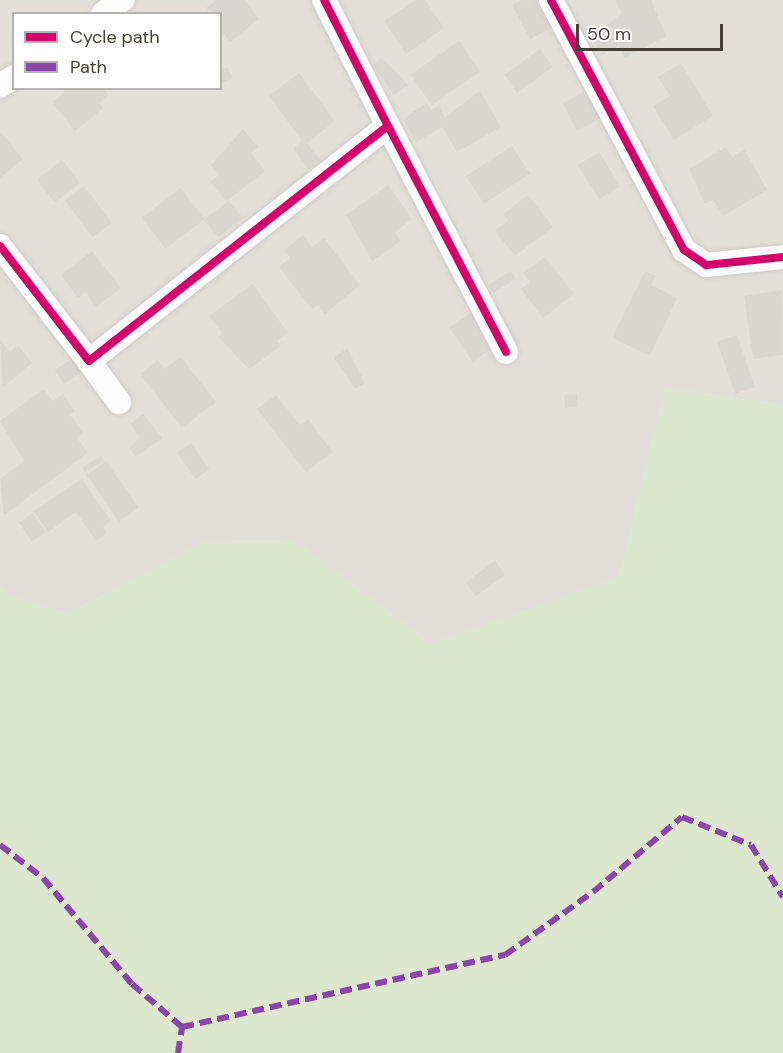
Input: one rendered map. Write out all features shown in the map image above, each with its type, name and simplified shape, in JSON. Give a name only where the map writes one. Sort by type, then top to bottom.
[{"type":"street","points":[[106,12],[122,0]]},
{"type":"street","points":[[324,0],[506,352]]},
{"type":"street","points":[[551,0],[684,250],[706,265],[783,257]]},
{"type":"street","points":[[89,361],[388,126]]},
{"type":"street","points":[[0,246],[119,402]]},
{"type":"shaded area","points":[[0,0],[783,0],[783,405],[666,388],[619,578],[431,644],[294,541],[205,542],[68,614],[8,596],[0,588]]},
{"type":"green space","points":[[666,388],[783,405],[783,1053],[0,1053],[0,588],[8,596],[68,614],[205,542],[294,541],[431,644],[619,578]]},
{"type":"building","points":[[216,0],[245,0],[259,19],[230,42],[222,32],[222,12],[205,9]]},
{"type":"building","points":[[415,0],[425,0],[444,28],[406,54],[384,21]]},
{"type":"building","points":[[522,0],[539,0],[553,27],[530,39],[512,5]]},
{"type":"building","points":[[615,0],[651,0],[666,36],[625,58],[619,46],[602,55],[592,37],[622,13]]},
{"type":"building","points":[[459,41],[480,71],[432,105],[411,75]]},
{"type":"building","points":[[540,49],[553,67],[517,93],[504,75]]},
{"type":"building","points":[[382,58],[408,85],[394,95],[373,65]]},
{"type":"building","points":[[681,63],[713,116],[674,140],[653,106],[670,96],[658,77]]},
{"type":"building","points":[[227,67],[233,78],[222,83],[222,69]]},
{"type":"building","points":[[299,73],[335,121],[307,143],[321,161],[309,170],[293,148],[302,141],[269,96]]},
{"type":"building","points":[[64,90],[105,90],[109,95],[99,103],[103,108],[75,131],[52,102],[65,92]]},
{"type":"building","points":[[480,91],[501,127],[457,152],[442,127],[416,142],[404,120],[414,111],[427,103],[431,110],[439,106],[445,117]]},
{"type":"building","points":[[586,91],[600,119],[577,130],[563,103]]},
{"type":"building","points":[[243,129],[258,147],[251,153],[265,171],[228,200],[243,218],[218,238],[204,220],[227,202],[210,182],[219,175],[211,165]]},
{"type":"building","points":[[0,131],[23,159],[0,178]]},
{"type":"building","points":[[512,146],[530,174],[484,204],[466,176]]},
{"type":"building","points":[[726,147],[732,157],[744,149],[767,190],[723,216],[713,200],[705,204],[689,169]]},
{"type":"building","points":[[599,152],[620,186],[599,199],[578,165]]},
{"type":"building","points":[[62,160],[80,183],[55,203],[37,180]]},
{"type":"building","points":[[388,185],[412,219],[395,232],[401,241],[372,261],[346,215]]},
{"type":"building","points":[[84,186],[112,223],[93,237],[65,200]]},
{"type":"building","points":[[181,188],[204,219],[165,249],[142,217]]},
{"type":"building","points":[[528,195],[553,227],[515,256],[495,231],[508,221],[503,214]]},
{"type":"building","points":[[303,235],[312,247],[324,238],[360,285],[325,314],[318,305],[312,309],[279,267],[290,258],[284,250]]},
{"type":"building","points":[[92,251],[121,288],[96,307],[85,292],[78,298],[61,275]]},
{"type":"building","points":[[545,257],[574,294],[543,318],[521,289],[530,282],[523,273]]},
{"type":"building","points":[[511,271],[516,279],[493,293],[488,285]]},
{"type":"building","points":[[645,271],[656,276],[651,285],[677,298],[650,356],[612,338]]},
{"type":"building","points":[[253,284],[288,333],[277,341],[281,346],[249,369],[218,337],[222,333],[209,316]]},
{"type":"building","points":[[782,290],[783,355],[753,359],[744,296]]},
{"type":"building","points":[[471,313],[494,347],[472,362],[449,328]]},
{"type":"building","points":[[737,335],[755,387],[735,394],[717,342]]},
{"type":"building","points":[[0,339],[10,352],[18,345],[32,363],[3,387]]},
{"type":"building","points":[[347,348],[365,383],[355,389],[334,358]]},
{"type":"building","points":[[75,357],[84,371],[64,384],[55,370]]},
{"type":"building","points":[[181,357],[216,402],[182,428],[140,374],[158,360],[164,369]]},
{"type":"building","points":[[44,389],[53,401],[63,394],[75,411],[70,415],[84,433],[77,438],[88,453],[4,515],[0,479],[24,461],[0,421]]},
{"type":"building","points":[[577,394],[578,407],[565,408],[564,395]]},
{"type":"building","points":[[276,395],[300,425],[308,419],[333,452],[306,472],[257,409]]},
{"type":"building","points":[[143,414],[162,438],[136,457],[129,447],[140,438],[130,424]]},
{"type":"building","points":[[191,443],[209,469],[195,479],[177,453]]},
{"type":"building","points":[[101,456],[104,461],[85,472],[82,467]]},
{"type":"building","points":[[106,461],[139,508],[119,521],[86,475]]},
{"type":"building","points":[[82,479],[111,521],[103,527],[107,533],[96,541],[76,512],[48,532],[33,511]]},
{"type":"building","points":[[33,513],[46,532],[32,542],[19,523]]},
{"type":"building","points":[[495,561],[505,575],[476,596],[466,582]]},
{"type":"marked path","points":[[0,845],[43,878],[132,984],[182,1027],[505,955],[593,892],[682,817],[751,845],[783,897]]},
{"type":"marked path","points":[[178,1053],[182,1027]]},
{"type":"cycle path","points":[[0,246],[89,361],[388,126],[324,0]]},
{"type":"cycle path","points":[[551,0],[684,250],[706,265],[783,257]]},
{"type":"cycle path","points":[[388,126],[506,352]]}]
